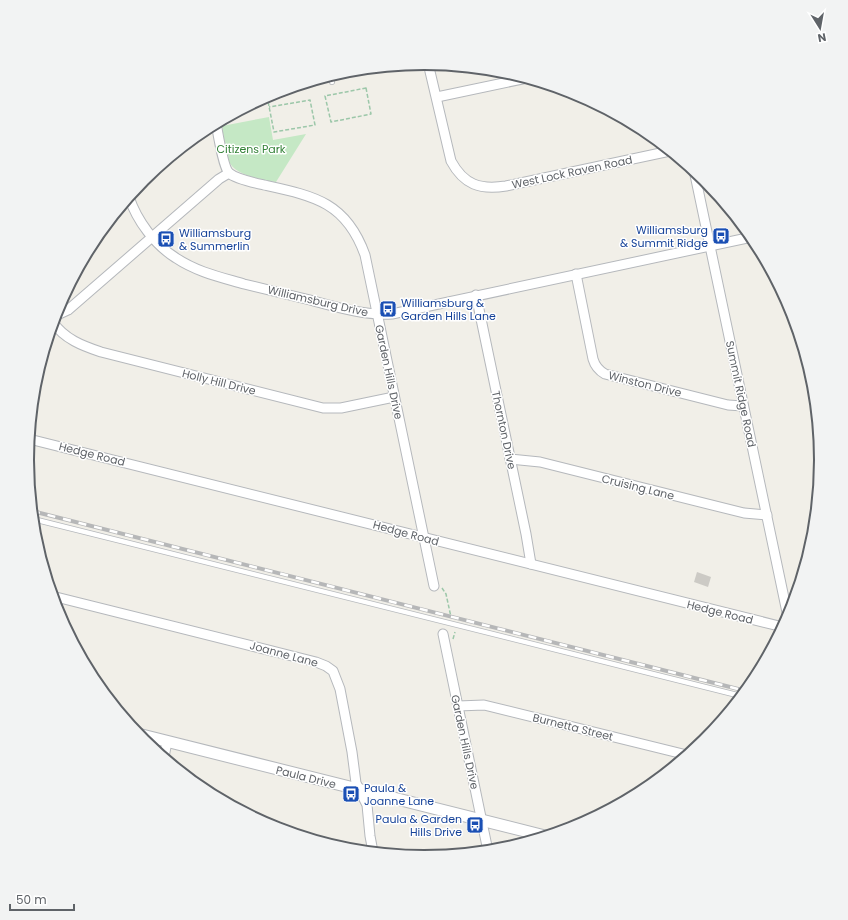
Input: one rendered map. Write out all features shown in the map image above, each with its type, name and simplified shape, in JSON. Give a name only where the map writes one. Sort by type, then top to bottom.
[{"type":"street","points":[[430,70],[437,97],[514,80]]},
{"type":"street","name":"West Lock Raven Road","points":[[437,97],[451,161],[461,176],[474,185],[484,188],[506,186],[663,153]]},
{"type":"street","points":[[64,312],[68,310],[218,178],[229,173],[225,166],[217,129]]},
{"type":"street","name":"Garden Hills Drive","points":[[229,173],[248,181],[299,193],[318,200],[339,213],[354,230],[360,241],[365,255],[434,585]]},
{"type":"street","name":"Summit Ridge Road","points":[[696,181],[786,605]]},
{"type":"street","name":"Williamsburg Drive","points":[[131,203],[135,212],[151,236],[175,258],[189,266],[208,274],[329,305],[377,314],[392,314],[745,239]]},
{"type":"street","name":"Winston Drive","points":[[576,274],[593,359],[599,370],[605,374],[620,378],[728,404],[743,406]]},
{"type":"street","name":"Thornton Drive","points":[[476,296],[531,564]]},
{"type":"street","name":"Holly Hill Drive","points":[[58,328],[64,335],[74,342],[90,349],[323,408],[341,408],[394,397]]},
{"type":"street","name":"Hedge Road","points":[[35,440],[777,625]]},
{"type":"street","name":"Cruising Lane","points":[[510,459],[540,462],[744,513],[767,515]]},
{"type":"street","name":"Joanne Lane","points":[[60,598],[316,662],[333,671],[340,689],[352,752],[356,783],[367,805],[372,847]]},
{"type":"street","name":"Garden Hills Drive","points":[[443,634],[487,845]]},
{"type":"street","name":"Burnetta Street","points":[[458,706],[484,705],[681,753]]},
{"type":"street","name":"Paula Drive","points":[[149,737],[535,834]]},
{"type":"street","points":[[165,751],[167,742]]},
{"type":"lane","points":[[38,520],[735,694]]},
{"type":"path","points":[[366,88],[371,114],[331,122],[326,96],[366,88]]},
{"type":"path","points":[[268,103],[269,107],[274,132],[315,125],[310,100],[269,107]]},
{"type":"path","points":[[434,585],[438,584],[446,594],[450,612]]},
{"type":"green space","name":"Citizens Park","points":[[269,117],[273,140],[306,134],[276,182],[250,176],[236,170],[232,166],[226,153],[223,126]]},
{"type":"building","points":[[697,572],[711,577],[708,587],[694,582]]},
{"type":"railway","points":[[37,512],[739,689]]},
{"type":"place","name":"Williamsburg & Summit Ridge","points":[[721,236]]},
{"type":"place","name":"Williamsburg & Summerlin","points":[[166,239]]},
{"type":"place","name":"Williamsburg & Garden Hills Lane","points":[[388,309]]},
{"type":"place","name":"Paula & Joanne Lane","points":[[351,794]]},
{"type":"place","name":"Paula & Garden Hills Drive","points":[[475,825]]}]
